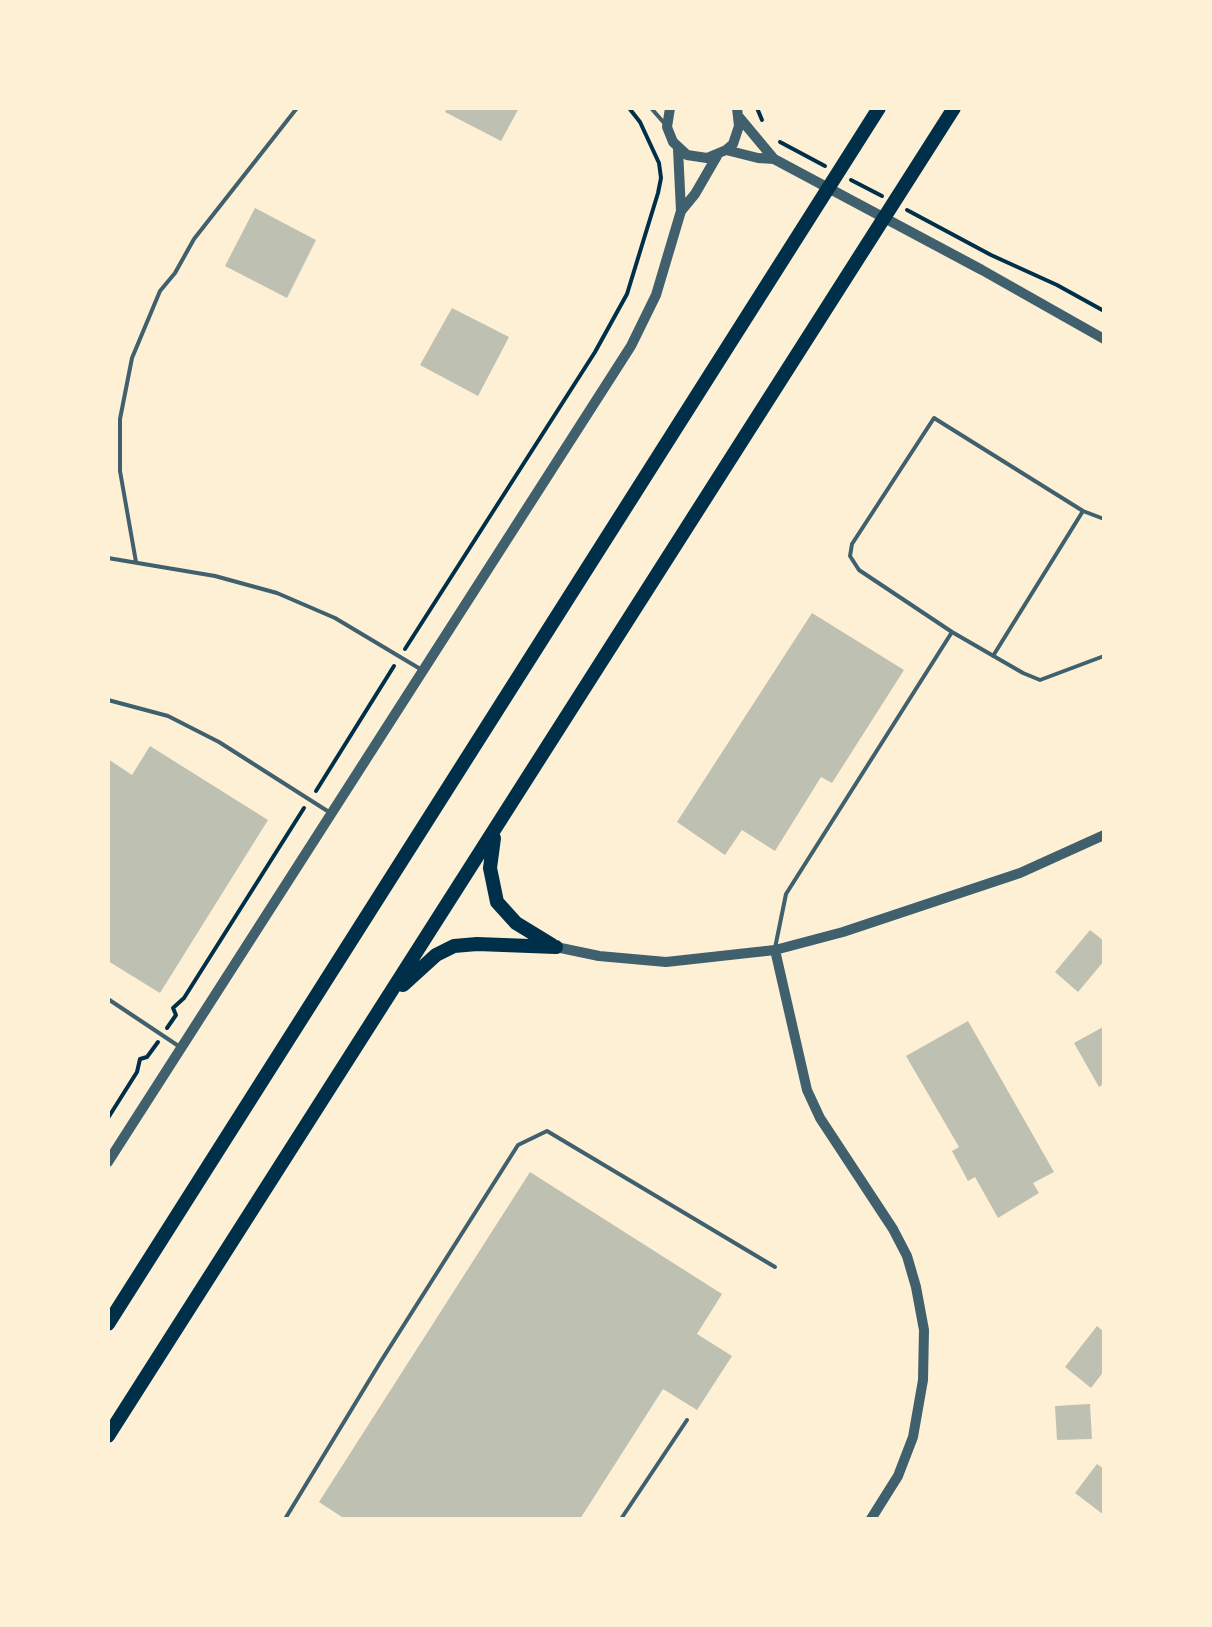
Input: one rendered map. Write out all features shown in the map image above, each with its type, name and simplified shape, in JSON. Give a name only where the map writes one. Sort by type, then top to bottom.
[{"type":"highway","points":[[108,1324],[879,108]]},
{"type":"highway","points":[[108,1436],[954,108]]},
{"type":"highway","points":[[496,829],[490,868],[497,902],[516,923],[556,947]]},
{"type":"highway","points":[[381,1009],[426,963],[454,946],[556,947]]},
{"type":"street","points":[[670,108],[667,127],[673,142],[678,149],[696,158],[721,153],[774,159]]},
{"type":"street","points":[[681,211],[737,135],[738,112]]},
{"type":"street","points":[[738,112],[774,159],[1104,339]]},
{"type":"street","points":[[108,1162],[631,346],[656,295],[681,211],[678,149]]},
{"type":"street","points":[[556,947],[599,956],[666,962],[775,950],[843,932],[1020,873],[1104,835]]},
{"type":"street","points":[[775,950],[807,1090],[820,1118],[893,1229],[907,1256],[924,1330],[923,1380],[913,1437],[898,1476],[871,1519]]},
{"type":"lane","points":[[136,562],[120,471],[120,419],[132,358],[160,291],[175,273],[194,239],[297,108]]},
{"type":"lane","points":[[651,108],[667,127]]},
{"type":"lane","points":[[1104,519],[1083,511],[934,418],[852,544],[850,556],[859,570],[952,632],[1040,680],[1104,656]]},
{"type":"lane","points":[[993,656],[1083,511]]},
{"type":"lane","points":[[108,558],[248,583],[309,605],[424,672]]},
{"type":"lane","points":[[775,950],[786,894],[952,632]]},
{"type":"lane","points":[[108,700],[168,716],[206,735],[331,814]]},
{"type":"lane","points":[[108,999],[182,1048]]},
{"type":"lane","points":[[285,1519],[518,1145],[547,1131],[775,1267]]},
{"type":"lane","points":[[621,1519],[687,1420]]},
{"type":"path","points":[[413,637],[595,352],[627,294],[661,178],[654,152],[640,122],[629,108]]},
{"type":"path","points":[[991,255],[1057,285],[1104,311]]},
{"type":"path","points":[[320,784],[386,679]]},
{"type":"path","points":[[176,1015],[173,1008],[184,998],[298,818]]},
{"type":"path","points":[[108,1118],[137,1072],[140,1059],[147,1057]]},
{"type":"building","points":[[447,108],[519,108],[501,141],[445,112]]},
{"type":"building","points":[[255,208],[316,240],[287,298],[225,266]]},
{"type":"building","points":[[452,308],[509,337],[478,396],[420,365]]},
{"type":"building","points":[[812,613],[904,670],[832,783],[821,777],[775,851],[742,830],[725,855],[677,822]]},
{"type":"building","points":[[150,746],[268,820],[160,993],[108,961],[108,759],[132,775]]},
{"type":"building","points":[[1090,930],[1104,941],[1104,961],[1078,992],[1055,972]]},
{"type":"building","points":[[968,1021],[1054,1172],[1033,1183],[1039,1193],[998,1218],[975,1177],[968,1181],[952,1151],[959,1147],[906,1056]]},
{"type":"building","points":[[1103,1027],[1104,1084],[1099,1087],[1074,1043]]},
{"type":"building","points":[[530,1172],[722,1294],[697,1334],[732,1356],[697,1410],[663,1389],[580,1519],[345,1519],[319,1502]]},
{"type":"building","points":[[1097,1326],[1104,1332],[1104,1371],[1091,1388],[1065,1367]]},
{"type":"building","points":[[1090,1404],[1092,1439],[1057,1440],[1055,1406]]},
{"type":"building","points":[[1097,1464],[1104,1469],[1104,1515],[1075,1493]]}]
